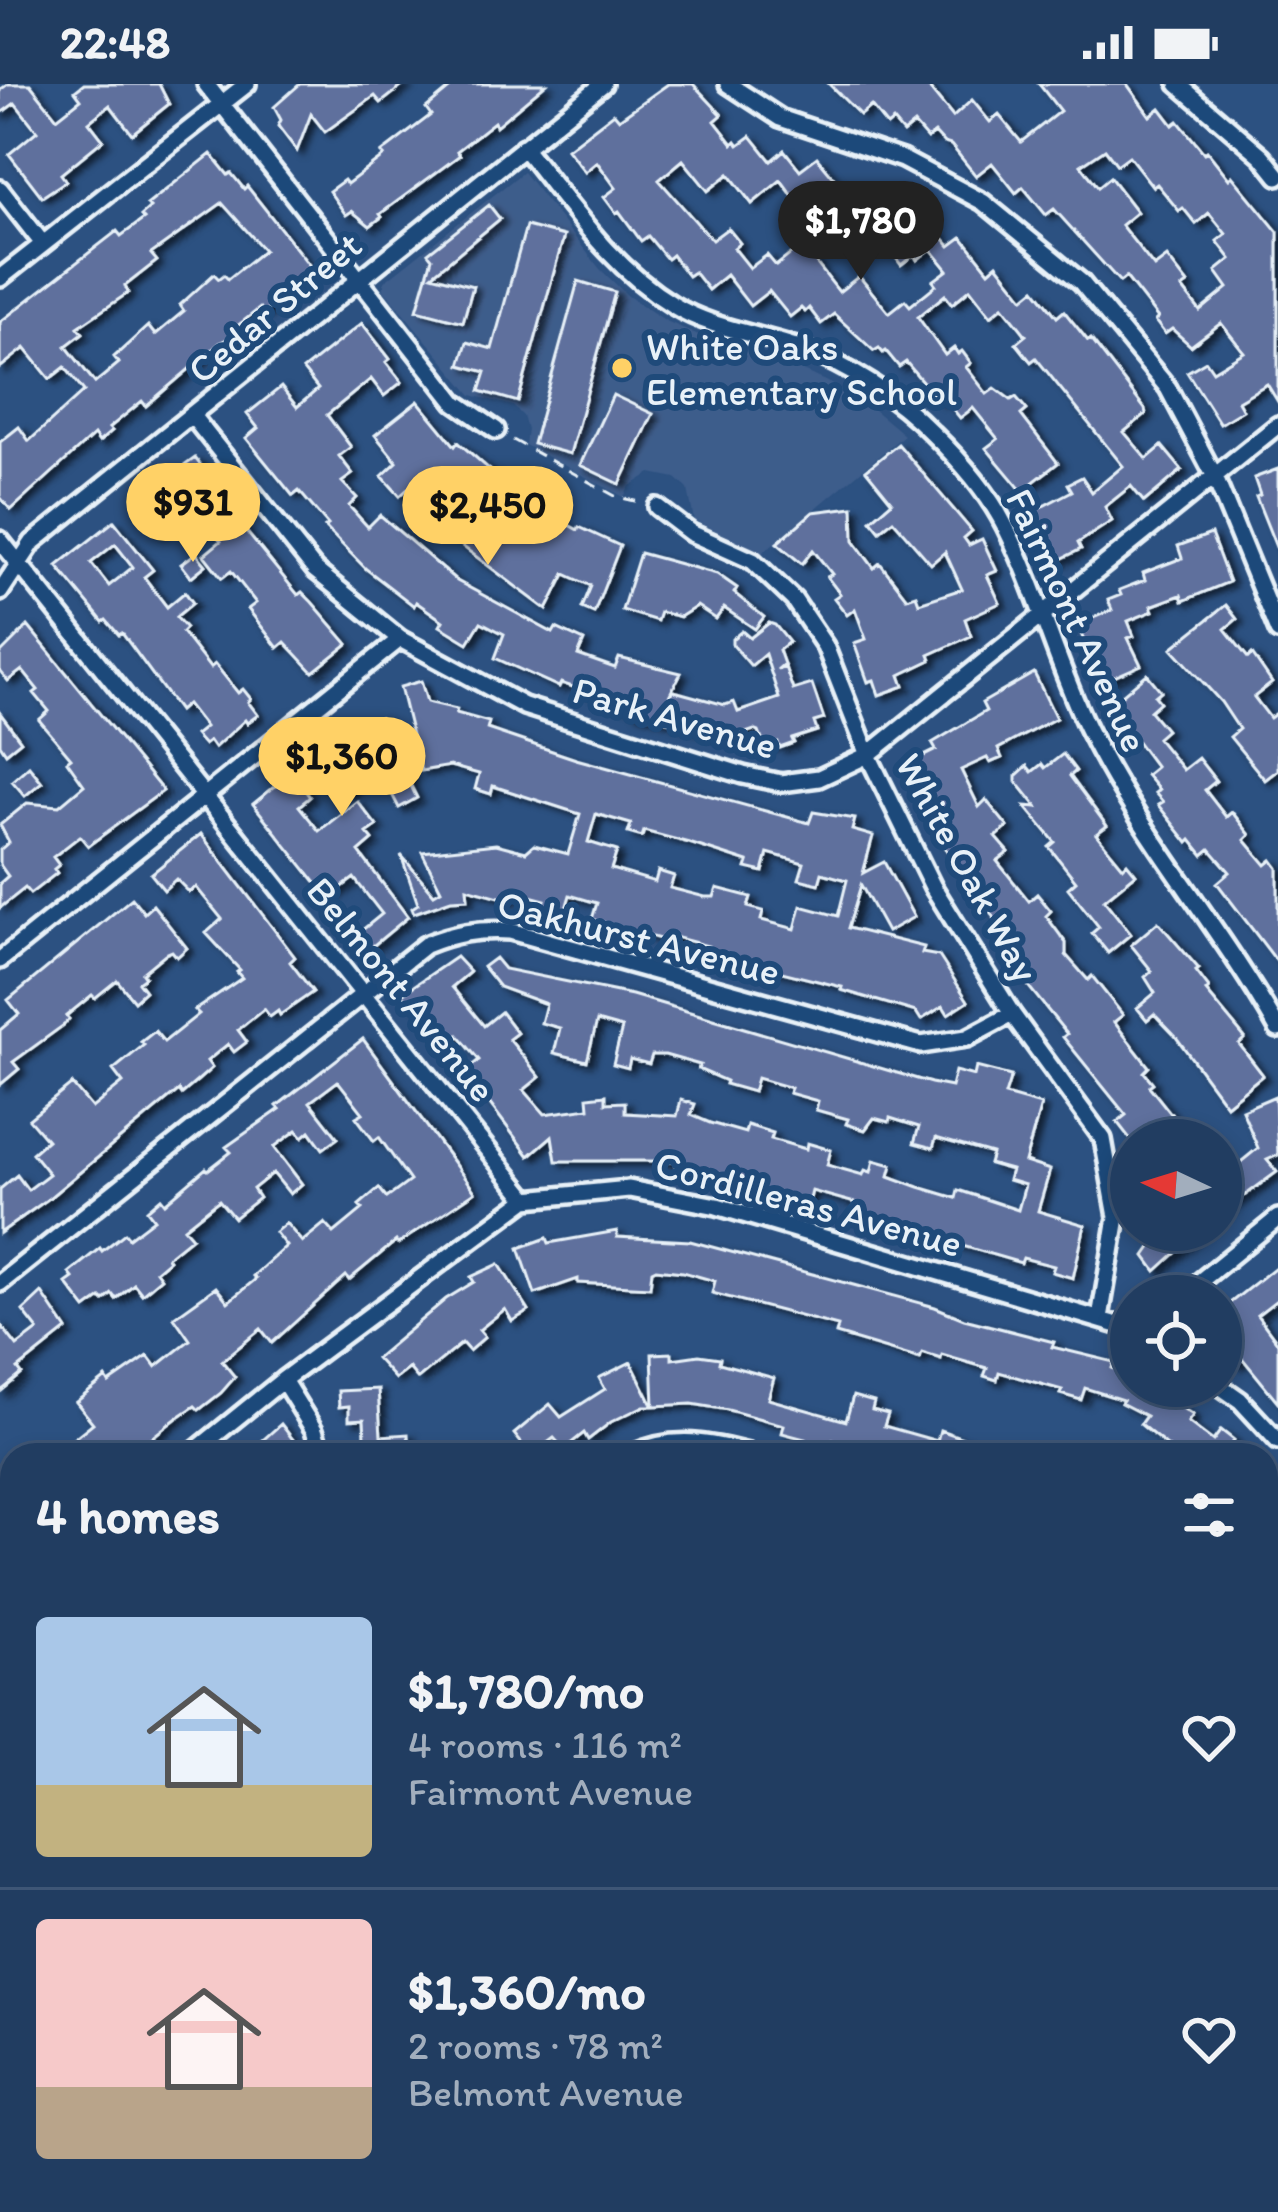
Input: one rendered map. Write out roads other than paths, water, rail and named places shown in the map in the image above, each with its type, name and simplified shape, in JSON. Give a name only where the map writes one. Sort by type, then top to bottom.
[{"type":"street","points":[[206,84],[455,401],[496,430]]},
{"type":"street","points":[[0,278],[247,84]]},
{"type":"street","name":"Cedar Street","points":[[0,592],[33,542],[602,84]]},
{"type":"street","points":[[728,84],[780,118],[902,160],[983,202],[1081,282],[1168,388],[1214,475],[1278,631]]},
{"type":"street","points":[[1178,84],[1262,156],[1278,176]]},
{"type":"street","name":"Fairmont Avenue","points":[[524,147],[606,252],[633,278],[691,314],[806,350],[856,375],[929,429],[973,478],[1004,523],[1088,728],[1125,794],[1278,1029]]},
{"type":"street","points":[[0,189],[44,244]]},
{"type":"street","name":"Park Avenue","points":[[193,417],[315,570],[400,639],[524,706],[782,783],[819,778],[868,755],[1278,425]]},
{"type":"street","name":"White Oak Way","points":[[657,507],[691,532],[753,560],[794,600],[825,646],[868,755],[934,887],[1012,1014],[1103,1139],[1118,1217],[1100,1318]]},
{"type":"street","name":"Belmont Avenue","points":[[0,540],[527,1199]]},
{"type":"street","points":[[0,960],[400,639]]},
{"type":"street","name":"Oakhurst Avenue","points":[[0,1283],[425,945],[478,929],[510,931],[921,1045],[968,1038],[1012,1014]]},
{"type":"street","name":"Cordilleras Avenue","points":[[527,1199],[628,1190],[717,1206],[1110,1322]]},
{"type":"street","points":[[205,1443],[527,1199]]},
{"type":"street","points":[[1208,1275],[1278,1218]]},
{"type":"street","points":[[283,1380],[318,1443]]},
{"type":"street","points":[[1242,1402],[1278,1441]]},
{"type":"street","points":[[674,1443],[711,1443]]},
{"type":"place","name":"White Oaks Elementary School","points":[[622,368]]}]
